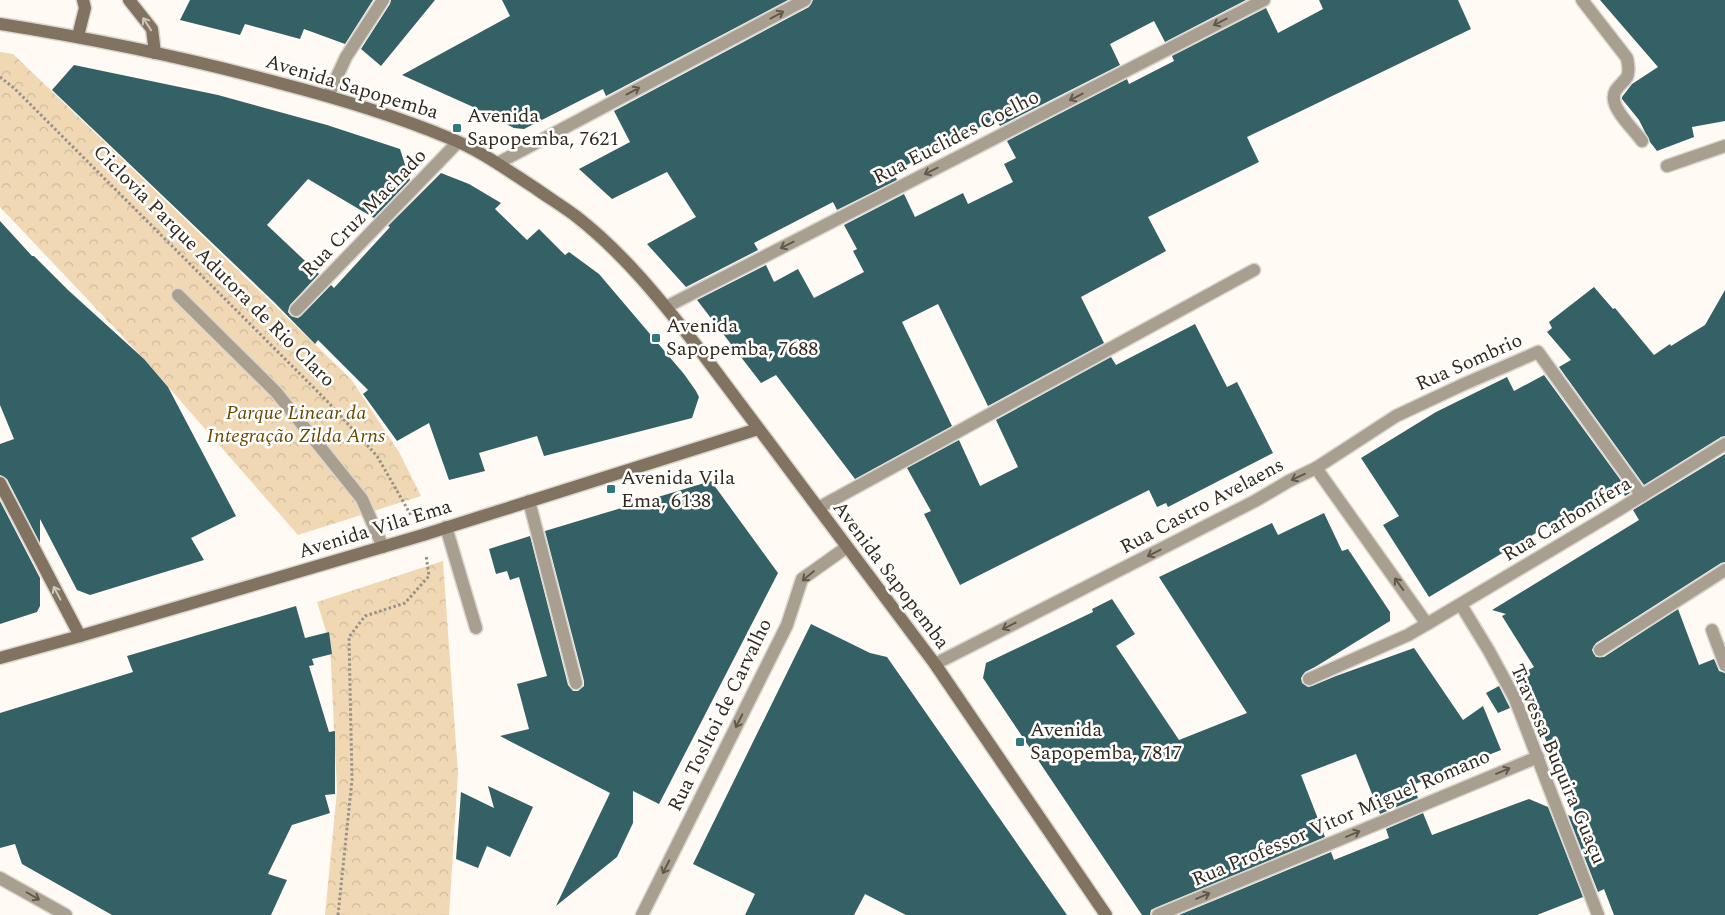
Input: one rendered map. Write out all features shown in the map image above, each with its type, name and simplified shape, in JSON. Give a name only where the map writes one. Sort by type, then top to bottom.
[{"type":"main road","points":[[78,36],[85,8],[83,0]]},
{"type":"main road","points":[[132,1],[152,29],[155,53]]},
{"type":"main road","name":"Avenida Sapopemba","points":[[0,24],[78,36],[155,53],[360,105],[451,138],[498,164],[577,217],[620,256],[666,307],[935,664],[1106,915]]},
{"type":"main road","name":"Avenida Vila Ema","points":[[0,658],[423,535],[758,429]]},
{"type":"main road","points":[[0,483],[80,636]]},
{"type":"street","points":[[328,96],[346,57],[383,0]]},
{"type":"street","points":[[498,164],[805,0]]},
{"type":"street","name":"Rua Euclides Coelho","points":[[666,307],[1264,0]]},
{"type":"street","points":[[1582,0],[1626,58],[1629,68],[1627,76],[1614,92],[1614,100],[1620,113],[1642,142]]},
{"type":"street","name":"Rua Cruz Machado","points":[[296,310],[458,142]]},
{"type":"street","points":[[1667,166],[1725,146]]},
{"type":"street","points":[[818,508],[1254,270]]},
{"type":"street","points":[[178,295],[282,400],[362,499],[383,546]]},
{"type":"street","name":"Rua Sombrio","points":[[1316,468],[1396,416],[1538,352],[1642,496]]},
{"type":"street","name":"Rua Carbonífera","points":[[1309,679],[1408,635],[1642,496],[1725,444]]},
{"type":"street","name":"Rua Castro Avelaens","points":[[935,664],[1316,468],[1427,624]]},
{"type":"street","points":[[529,501],[576,683]]},
{"type":"street","points":[[446,527],[476,628]]},
{"type":"street","name":"Rua Tosltoi de Carvalho","points":[[642,915],[787,625],[802,579],[847,548]]},
{"type":"street","points":[[1600,650],[1725,570]]},
{"type":"street","name":"Travessa Buquira Guaçu","points":[[1461,605],[1515,699],[1598,915]]},
{"type":"street","points":[[1712,630],[1725,665]]},
{"type":"street","name":"Rua Professor Vitor Miguel Romano","points":[[1158,915],[1538,756]]},
{"type":"street","points":[[0,878],[66,915]]},
{"type":"path","name":"Ciclovia Parque Adutora de Rio Claro","points":[[0,76],[327,401],[377,456],[423,535],[429,576],[405,603],[365,616],[349,637],[352,780],[338,915]]},
{"type":"green space","name":"Parque Linear da Integração Zilda Arns","points":[[0,52],[13,54],[351,379],[399,452],[421,496],[298,535],[142,357],[0,207]]},
{"type":"green space","points":[[443,561],[458,773],[449,915],[325,915],[337,791],[330,644],[317,602]]},
{"type":"building","points":[[190,0],[373,0],[345,44],[304,29],[300,39],[245,24],[240,35],[180,20]]},
{"type":"building","points":[[391,0],[435,0],[381,66],[361,49]]},
{"type":"building","points":[[502,0],[788,0],[606,96],[603,89],[524,129],[514,128],[402,75],[510,16]]},
{"type":"building","points":[[813,0],[1246,0],[1165,42],[1154,21],[1110,44],[1120,65],[1000,126],[996,119],[893,172],[897,180],[837,210],[833,202],[754,243],[758,250],[686,287],[647,244],[696,217],[667,172],[612,199],[579,169],[630,142],[614,111],[809,7]]},
{"type":"building","points":[[1319,0],[1458,0],[1471,29],[1247,137],[1259,162],[1148,217],[1166,251],[1081,297],[1104,343],[988,406],[938,304],[902,322],[952,426],[855,479],[776,375],[761,383],[697,300],[766,265],[774,282],[798,269],[814,298],[864,272],[853,251],[857,249],[844,225],[904,194],[915,217],[963,193],[968,204],[1013,182],[1004,164],[1016,158],[1007,141],[1127,79],[1129,84],[1174,61],[1172,56],[1266,8],[1278,33],[1323,9]]},
{"type":"building","points":[[1600,0],[1725,0],[1725,121],[1692,127],[1694,137],[1657,151],[1650,142],[1639,120],[1622,97],[1632,84],[1658,67]]},
{"type":"building","points":[[74,65],[218,95],[327,125],[400,149],[410,180],[374,218],[308,179],[267,225],[319,274],[290,305],[288,312],[291,316],[298,318],[331,285],[334,288],[390,227],[388,226],[441,173],[469,184],[501,203],[495,209],[527,240],[539,229],[565,255],[569,252],[599,274],[684,374],[696,391],[699,397],[692,418],[544,456],[537,436],[479,453],[485,471],[449,480],[429,423],[397,441],[363,394],[368,390],[318,340],[315,344],[274,302],[52,90]]},
{"type":"building","points":[[0,221],[32,256],[144,359],[168,387],[236,516],[191,538],[204,560],[90,595],[77,590],[40,519],[40,543],[7,479],[0,475],[0,444],[14,439],[0,405]]},
{"type":"building","points":[[1594,287],[1613,309],[1615,308],[1654,355],[1705,325],[1725,290],[1725,436],[1644,485],[1559,367],[1571,360],[1547,332],[1552,328],[1549,322]]},
{"type":"building","points":[[1195,324],[1227,387],[1237,382],[1273,453],[1168,507],[1166,503],[1157,507],[1149,490],[960,585],[924,514],[931,511],[907,468],[959,440],[980,486],[1018,467],[996,420],[1111,357],[1116,365]]},
{"type":"building","points":[[1544,375],[1630,493],[1625,496],[1618,484],[1429,597],[1383,525],[1399,516],[1361,458],[1436,412],[1507,377],[1514,391]]},
{"type":"building","points":[[1725,454],[1725,562],[1596,643],[1592,650],[1596,657],[1604,657],[1678,609],[1699,665],[1714,659],[1719,671],[1725,673],[1725,915],[1614,915],[1604,889],[1598,892],[1568,815],[1577,819],[1530,700],[1525,702],[1513,678],[1534,667],[1502,616],[1506,614],[1492,610],[1639,520],[1633,510]]},
{"type":"building","points":[[711,481],[778,573],[659,804],[633,791],[633,823],[617,857],[556,906],[610,793],[500,736],[529,729],[517,684],[547,676],[519,577],[510,580],[507,571],[496,574],[489,549],[530,536],[568,685],[573,691],[578,691],[584,686],[584,681],[545,531]]},
{"type":"building","points":[[0,501],[40,578],[40,606],[37,612],[0,624]]},
{"type":"building","points":[[1324,513],[1342,551],[1348,549],[1390,612],[1390,621],[1305,672],[1301,678],[1302,683],[1308,687],[1312,686],[1414,648],[1463,720],[1483,706],[1501,750],[1413,785],[1418,798],[1380,814],[1356,754],[1301,775],[1325,837],[1155,908],[1151,910],[1150,915],[1142,915],[983,678],[986,663],[1093,612],[1092,609],[1112,599],[1135,634],[1116,646],[1179,740],[1247,713],[1159,577],[1272,523],[1278,535]]},
{"type":"building","points":[[296,606],[305,638],[329,632],[332,654],[312,659],[314,665],[309,666],[329,732],[335,731],[335,794],[325,795],[330,813],[292,825],[268,874],[287,880],[271,915],[112,915],[22,864],[15,844],[0,848],[0,713],[133,672],[127,656]]},
{"type":"building","points":[[811,624],[870,653],[887,657],[1067,915],[906,915],[865,894],[854,915],[745,915],[755,894],[693,864]]},
{"type":"building","points":[[1499,686],[1510,708],[1498,713],[1486,693]]},
{"type":"building","points":[[488,786],[533,807],[510,857],[487,846],[478,868],[456,859],[461,792],[494,808]]},
{"type":"building","points":[[1529,799],[1548,807],[1583,897],[1537,915],[1179,915],[1331,852],[1334,860],[1389,838],[1386,829],[1423,813],[1432,835]]},
{"type":"place","name":"Avenida Sapopemba, 7621","points":[[457,128]]},
{"type":"place","name":"Avenida Sapopemba, 7688","points":[[656,338]]},
{"type":"place","name":"Avenida Vila Ema, 6138","points":[[611,489]]},
{"type":"place","name":"Avenida Sapopemba, 7817","points":[[1020,742]]}]
